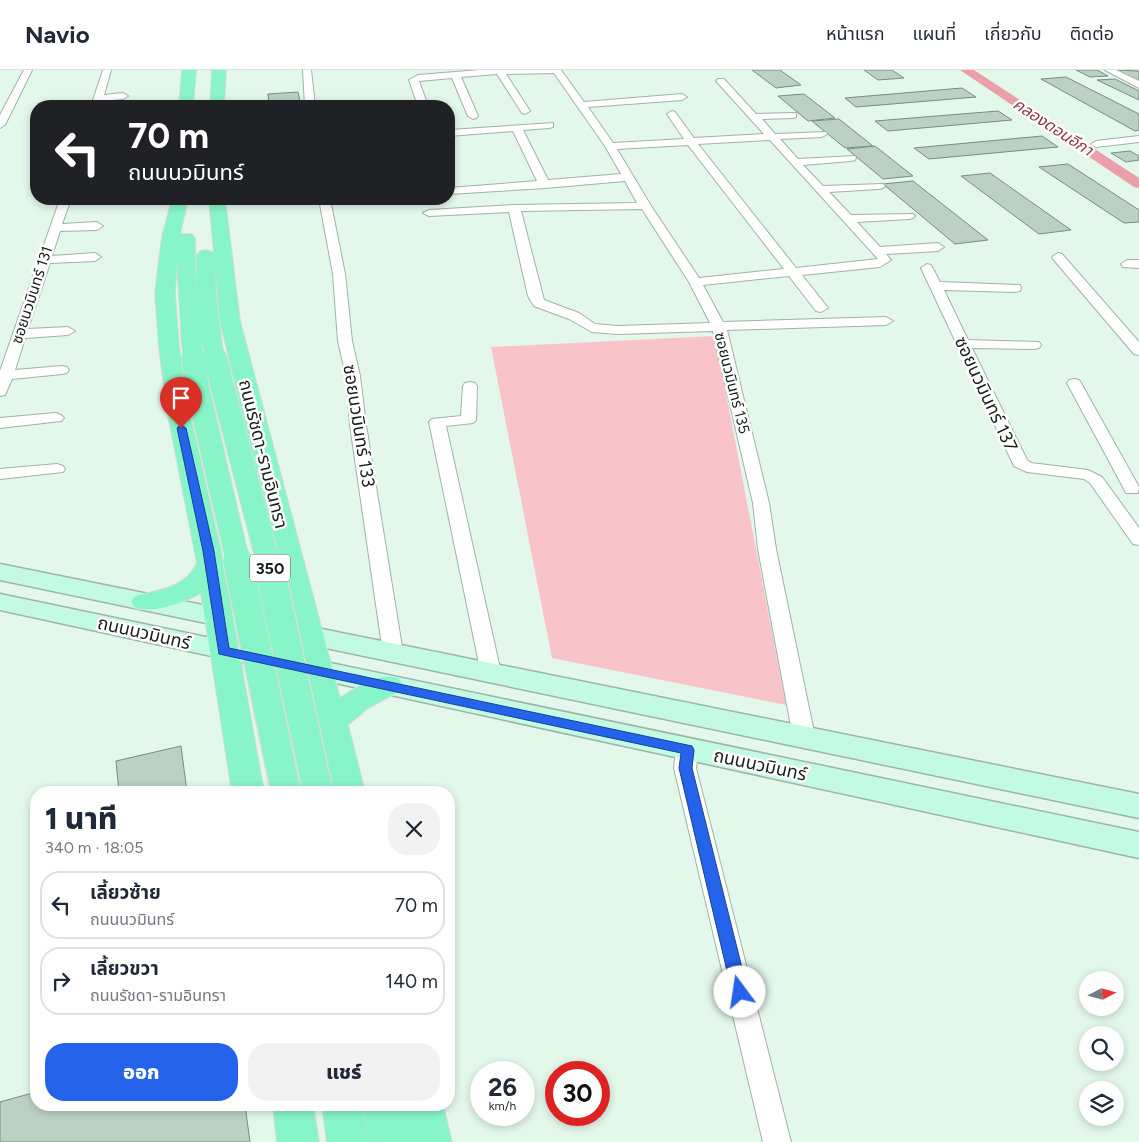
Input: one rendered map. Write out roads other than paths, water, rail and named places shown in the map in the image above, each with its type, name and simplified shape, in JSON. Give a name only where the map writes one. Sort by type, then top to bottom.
[{"type":"main road","points":[[186,100],[189,70]]},
{"type":"main road","points":[[217,100],[219,70]]},
{"type":"main road","name":"ถนนรัชดา-รามอินทรา","points":[[179,205],[171,237],[165,293],[169,347],[180,419],[209,557],[214,617],[231,685],[247,786]]},
{"type":"main road","name":"ถนนรัชดา-รามอินทรา","points":[[182,205],[186,235],[187,294],[266,551],[317,786]]},
{"type":"main road","name":"ถนนรัชดา-รามอินทรา","points":[[208,205],[205,228],[206,285],[197,386],[238,556],[285,786]]},
{"type":"main road","name":"ถนนรัชดา-รามอินทรา","points":[[218,205],[230,321],[285,545],[348,786]]},
{"type":"main road","points":[[145,602],[164,599],[183,592],[204,577],[209,557],[254,563],[278,554],[285,545]]},
{"type":"main road","name":"ถนนนวมินทร์","points":[[0,572],[1139,806]]},
{"type":"main road","name":"ถนนนวมินทร์","points":[[0,602],[1139,845]]},
{"type":"main road","points":[[187,643],[214,617]]},
{"type":"main road","points":[[332,723],[343,710],[382,684],[393,653]]},
{"type":"main road","points":[[294,1111],[298,1142]]},
{"type":"main road","points":[[343,1111],[348,1142]]},
{"type":"main road","points":[[384,1111],[390,1142]]},
{"type":"main road","points":[[424,1111],[431,1142]]},
{"type":"street","points":[[0,124],[28,70]]},
{"type":"street","points":[[99,100],[107,70]]},
{"type":"street","points":[[307,70],[310,100]]},
{"type":"street","points":[[421,100],[414,80],[423,77],[500,71],[557,70]]},
{"type":"street","name":"ซอยนวมินทร์ 135","points":[[557,70],[610,146],[645,206],[695,282],[719,327],[761,503],[767,549],[804,736]]},
{"type":"street","points":[[1109,70],[1139,85]]},
{"type":"street","points":[[500,71],[525,111]]},
{"type":"street","points":[[455,74],[473,116]]},
{"type":"street","points":[[695,282],[884,262],[884,258],[849,219],[720,81]]},
{"type":"street","points":[[106,100],[123,96]]},
{"type":"street","points":[[582,106],[682,97]]},
{"type":"street","points":[[672,114],[691,142],[821,308]]},
{"type":"street","points":[[753,117],[793,115]]},
{"type":"street","points":[[455,133],[549,126]]},
{"type":"street","points":[[517,128],[545,184]]},
{"type":"street","points":[[610,146],[822,134]]},
{"type":"street","points":[[1096,144],[1139,139]]},
{"type":"street","points":[[795,162],[851,158]]},
{"type":"street","points":[[455,191],[628,177]]},
{"type":"street","points":[[821,189],[879,186]]},
{"type":"street","name":"ซอยนวมินทร์ 131","points":[[0,392],[63,205]]},
{"type":"street","name":"ซอยนวมินทร์ 133","points":[[325,205],[339,274],[345,341],[353,376],[358,425],[393,653]]},
{"type":"street","points":[[429,213],[514,208],[645,206]]},
{"type":"street","points":[[514,208],[535,296],[539,303],[566,313],[585,325],[598,330],[886,321]]},
{"type":"street","points":[[849,219],[909,216]]},
{"type":"street","points":[[54,228],[97,226]]},
{"type":"street","points":[[877,251],[938,247]]},
{"type":"street","points":[[44,260],[95,257]]},
{"type":"street","points":[[1058,257],[1139,351]]},
{"type":"street","name":"ซอยนวมินทร์ 137","points":[[927,268],[1020,463],[1027,467],[1088,475],[1096,480],[1139,540]]},
{"type":"street","points":[[936,286],[1015,288]]},
{"type":"street","points":[[19,334],[68,331]]},
{"type":"street","points":[[962,344],[1034,344]]},
{"type":"street","points":[[6,375],[62,370]]},
{"type":"street","points":[[1074,383],[1135,489],[1104,489]]},
{"type":"street","points":[[470,386],[468,420],[437,422],[491,673]]},
{"type":"street","points":[[0,423],[56,418]]},
{"type":"street","points":[[0,474],[57,469]]},
{"type":"street","points":[[688,750],[685,768],[777,1142]]},
{"type":"waterway","name":"คลองดอนอีกา","points":[[966,70],[1139,184]]}]
